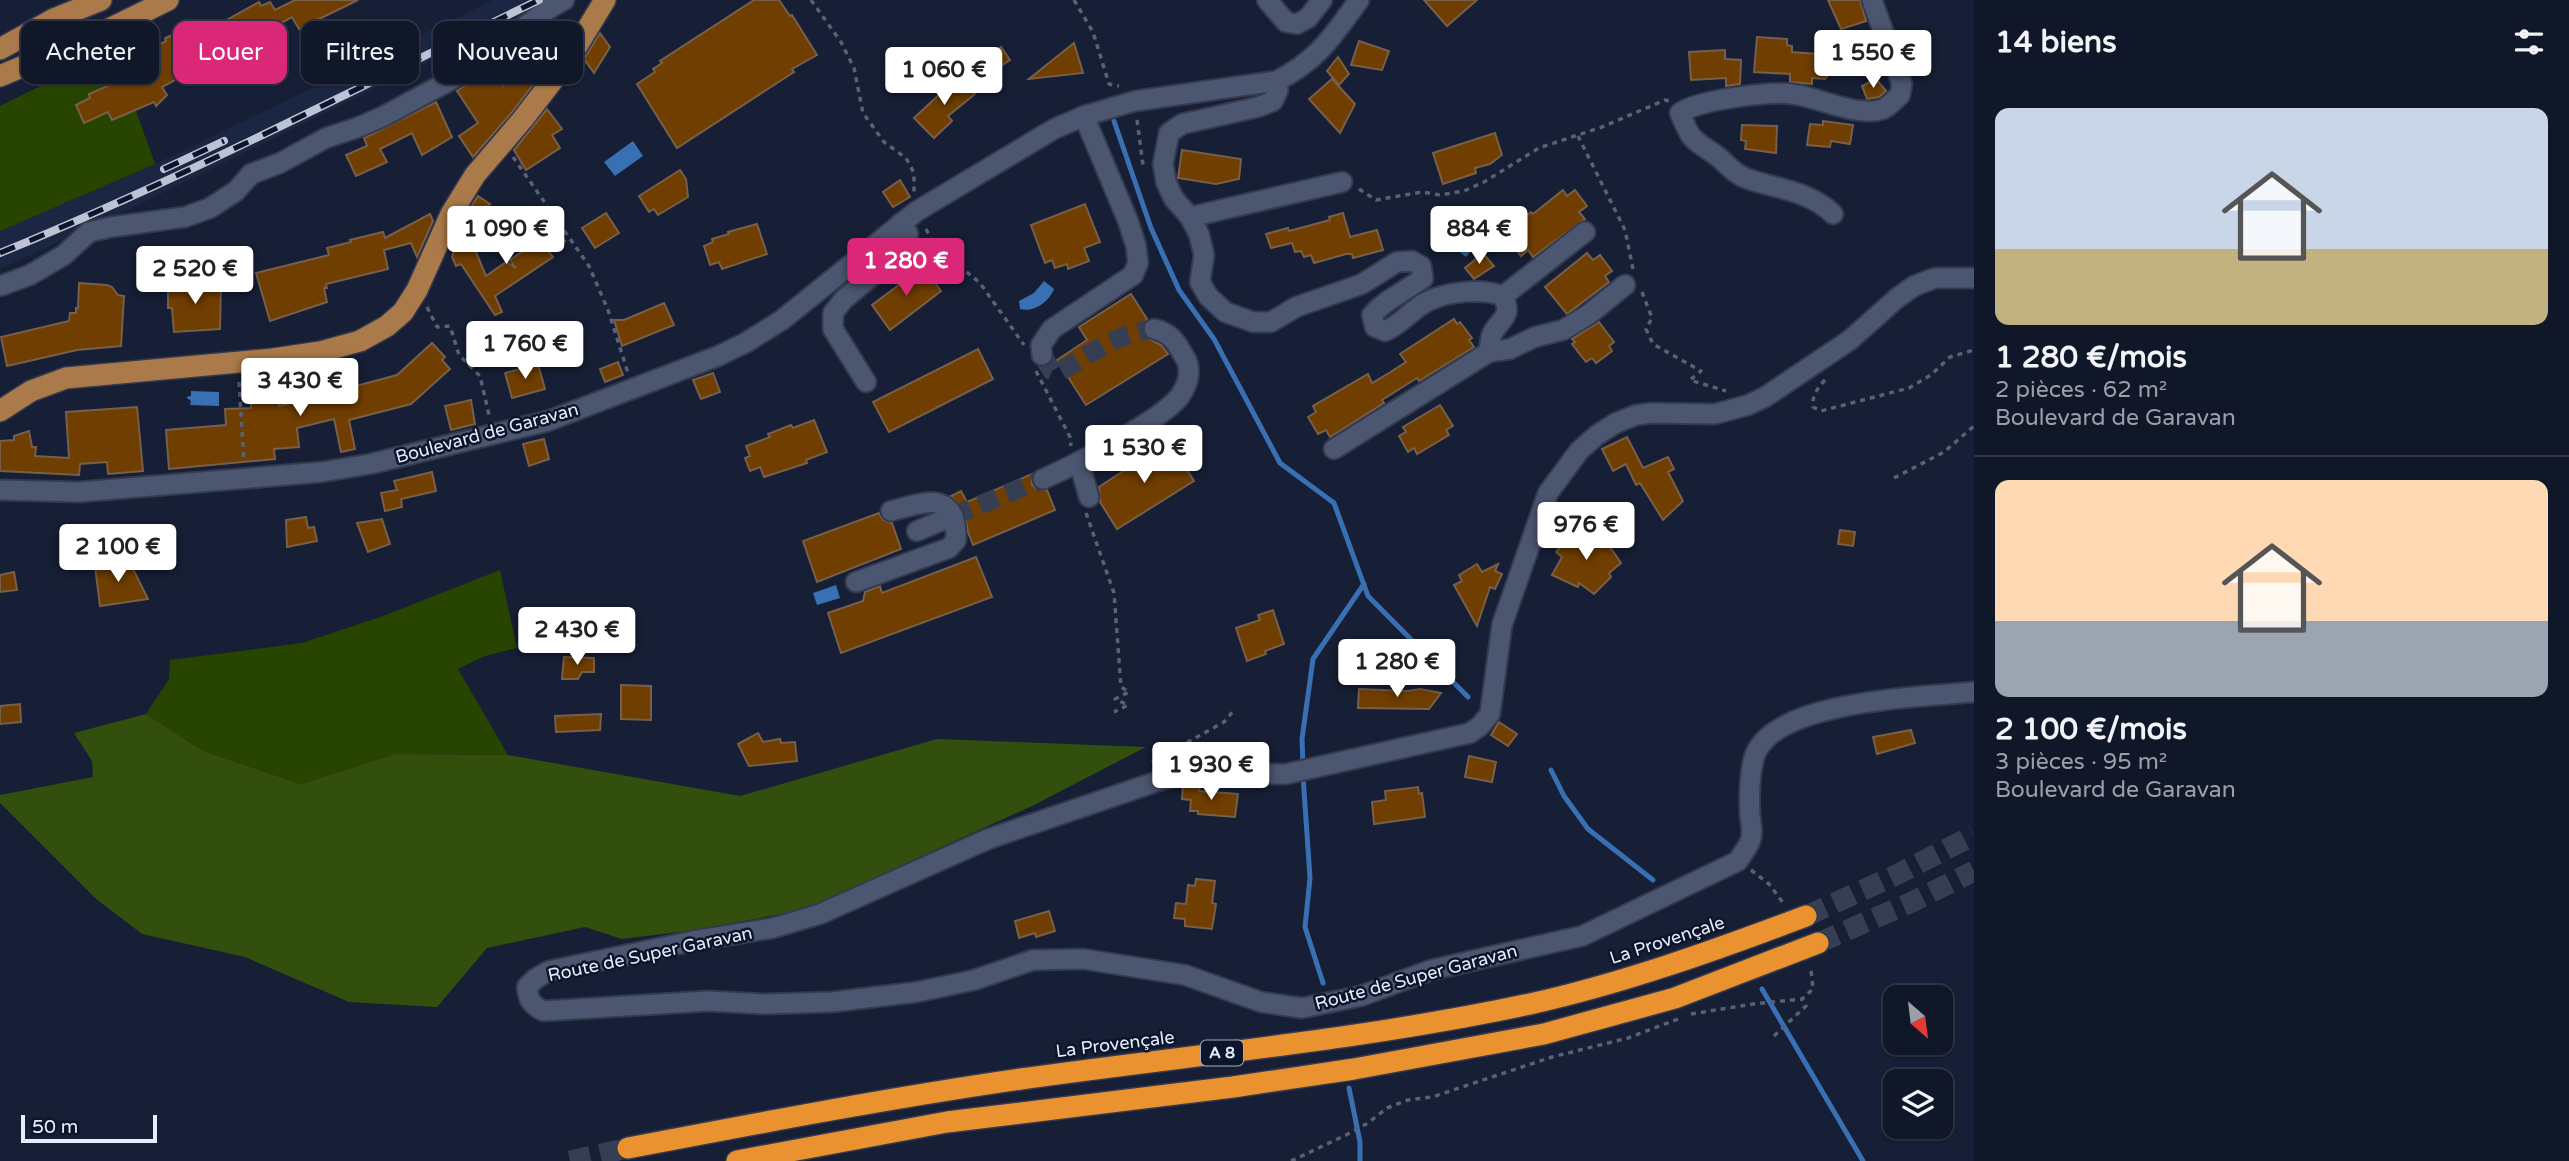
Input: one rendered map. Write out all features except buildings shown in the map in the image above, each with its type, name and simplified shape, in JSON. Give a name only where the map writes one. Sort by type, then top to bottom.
[{"type":"highway","name":"La Provençale","points":[[628,1148],[810,1113],[946,1091],[1254,1049],[1479,1014],[1532,1003],[1664,966],[1797,913]]},
{"type":"highway","name":"A 8","points":[[737,1161],[947,1122],[1233,1087],[1367,1067],[1544,1034],[1675,998],[1818,943]]},
{"type":"main road","points":[[55,21],[101,0]]},
{"type":"main road","points":[[125,21],[168,0]]},
{"type":"main road","points":[[0,411],[31,391],[66,378],[320,352],[360,341],[387,326],[403,312],[417,290],[451,214],[475,175],[503,144],[569,59],[605,0]]},
{"type":"main road","points":[[0,49],[21,37]]},
{"type":"main road","points":[[0,76],[21,67]]},
{"type":"street","points":[[0,286],[30,275],[64,255],[89,232],[197,214],[223,201],[251,174],[280,163],[326,138],[384,116],[464,73],[545,11],[564,0]]},
{"type":"street","points":[[1267,0],[1286,22],[1297,24],[1308,18],[1322,0]]},
{"type":"street","name":"Boulevard de Garavan","points":[[0,490],[79,492],[322,472],[370,464],[548,421],[718,356],[766,330],[909,217],[1054,129],[1084,116],[1135,101],[1277,81],[1311,61],[1359,0]]},
{"type":"street","points":[[1833,214],[1813,198],[1746,178],[1729,168],[1715,155],[1699,146],[1689,135],[1680,113],[1688,107],[1706,103],[1790,93],[1866,111],[1883,109],[1900,95],[1902,84],[1872,0]]},
{"type":"street","points":[[1277,81],[1278,90],[1273,101],[1258,107],[1182,124],[1169,133],[1163,164],[1166,182],[1174,199],[1191,217],[1199,234],[1204,256],[1200,282],[1208,296],[1224,312],[1253,322],[1271,321],[1296,307],[1362,284],[1397,262],[1412,261],[1421,266],[1423,278],[1406,292],[1381,304],[1372,315],[1375,327],[1385,331],[1393,328],[1426,302],[1465,292],[1490,291],[1503,296],[1508,307],[1506,317],[1493,333],[1489,352]]},
{"type":"street","points":[[1042,355],[1041,345],[1052,329],[1133,275],[1138,263],[1128,221],[1084,116]]},
{"type":"street","points":[[1191,217],[1342,181]]},
{"type":"street","points":[[866,382],[833,329],[833,313],[844,299],[906,248],[909,217]]},
{"type":"street","points":[[1503,296],[1586,232]]},
{"type":"street","points":[[1334,449],[1489,352],[1510,349],[1535,337],[1563,330],[1588,315],[1632,278]]},
{"type":"street","name":"Route de Super Garavan","points":[[1738,861],[1582,936],[1432,970],[1362,996],[1302,1008],[1261,1002],[1185,975],[1083,959],[1034,960],[974,980],[916,992],[832,1002],[765,1004],[709,1001],[543,1011],[532,1005],[527,995],[527,987],[550,971],[693,941],[773,928],[820,914],[988,839],[1185,772],[1219,769],[1252,774],[1286,774],[1470,733],[1490,714],[1502,625],[1548,493],[1579,450],[1616,424],[1636,415],[1715,414],[1748,405],[1765,397],[1850,340],[1914,286],[1935,278],[1974,278]]},
{"type":"street","points":[[1043,479],[1079,462],[1150,419],[1178,398],[1189,380],[1187,360],[1173,337],[1154,329]]},
{"type":"street","points":[[1079,462],[1088,496]]},
{"type":"street","points":[[856,582],[949,548],[956,540],[953,516],[942,503],[932,501],[891,511]]},
{"type":"street","points":[[917,531],[953,516]]},
{"type":"street","points":[[1738,861],[1751,839],[1749,794],[1755,754],[1766,738],[1780,727],[1800,717],[1822,711],[1885,701],[1974,692]]},
{"type":"path","points":[[811,0],[841,42],[854,68],[863,113],[884,142],[906,158],[914,173],[909,217]]},
{"type":"path","points":[[1342,181],[1352,182],[1368,197],[1376,200],[1422,192],[1440,195],[1464,191],[1484,182],[1539,148],[1578,136],[1665,100],[1672,102],[1680,113]]},
{"type":"path","points":[[1578,136],[1625,230],[1632,278],[1652,318],[1646,329],[1653,344],[1701,371],[1690,380],[1733,393],[1748,405]]},
{"type":"path","points":[[503,144],[589,266],[608,310],[621,356],[635,388]]},
{"type":"path","points":[[417,290],[437,327],[450,326],[459,355],[480,376],[494,434]]},
{"type":"path","points":[[1828,378],[1815,392],[1812,400],[1813,407],[1821,411],[1909,388],[1931,376],[1950,357],[1974,350]]},
{"type":"path","points":[[236,362],[246,479]]},
{"type":"path","points":[[1894,478],[1944,452],[1974,426]]},
{"type":"path","points":[[1145,766],[1224,722],[1235,709]]},
{"type":"path","points":[[1738,861],[1769,884],[1797,913]]},
{"type":"path","points":[[1690,1014],[1802,999],[1813,989],[1811,970]]},
{"type":"path","points":[[1774,1036],[1806,1006],[1802,999]]},
{"type":"path","points":[[1291,1161],[1368,1123],[1387,1108],[1408,1100],[1432,1097],[1552,1057],[1628,1038],[1678,1019]]},
{"type":"shaded area","points":[[493,0],[554,0],[511,21],[450,21]]},
{"type":"shaded area","points":[[433,29],[433,60],[419,67],[419,36]]},
{"type":"shaded area","points":[[320,84],[384,84],[120,214],[0,269],[0,231],[155,164]]},
{"type":"green space","points":[[45,84],[126,84],[155,164],[0,231],[0,106]]},
{"type":"green space","points":[[500,570],[517,648],[485,656],[458,669],[508,755],[395,754],[301,784],[203,751],[146,714],[169,679],[170,660],[302,643],[383,616]]},
{"type":"green space","points":[[146,714],[203,751],[301,784],[395,754],[508,755],[740,796],[937,739],[1146,747],[1032,806],[803,910],[694,930],[622,939],[585,927],[487,948],[437,1007],[349,1002],[245,957],[142,934],[95,898],[0,803],[0,795],[93,777],[92,761],[74,733]]},
{"type":"water","points":[[633,141],[643,156],[615,176],[604,162]]},
{"type":"water","points":[[1475,220],[1488,230],[1466,257],[1453,247]]},
{"type":"water","points":[[1044,281],[1054,289],[1049,298],[1036,308],[1020,309],[1019,301],[1034,293]]},
{"type":"water","points":[[191,391],[219,392],[219,406],[190,405],[191,401],[186,397],[191,396]]},
{"type":"water","points":[[836,585],[840,598],[817,605],[813,593]]},
{"type":"waterway","points":[[1114,121],[1151,228],[1179,290],[1214,339],[1280,463],[1334,503],[1368,596],[1468,697]]},
{"type":"waterway","points":[[1303,766],[1302,739],[1313,659],[1364,584]]},
{"type":"waterway","points":[[1551,770],[1564,796],[1588,829],[1653,880]]},
{"type":"waterway","points":[[1303,776],[1310,878],[1305,927],[1323,983]]},
{"type":"waterway","points":[[1762,989],[1863,1161]]},
{"type":"waterway","points":[[1349,1088],[1360,1142],[1360,1161]]},
{"type":"tunnel","points":[[1042,355],[1052,371],[1057,373],[1114,341],[1154,329]]},
{"type":"tunnel","points":[[953,516],[1043,479]]},
{"type":"tunnel","points":[[1806,916],[1896,875],[1974,835]]},
{"type":"tunnel","points":[[1818,943],[1912,902],[1974,871]]},
{"type":"tunnel","points":[[570,1161],[628,1148]]},
{"type":"railway","points":[[0,253],[204,163],[539,0]]},
{"type":"railway","points":[[164,169],[224,141]]}]
